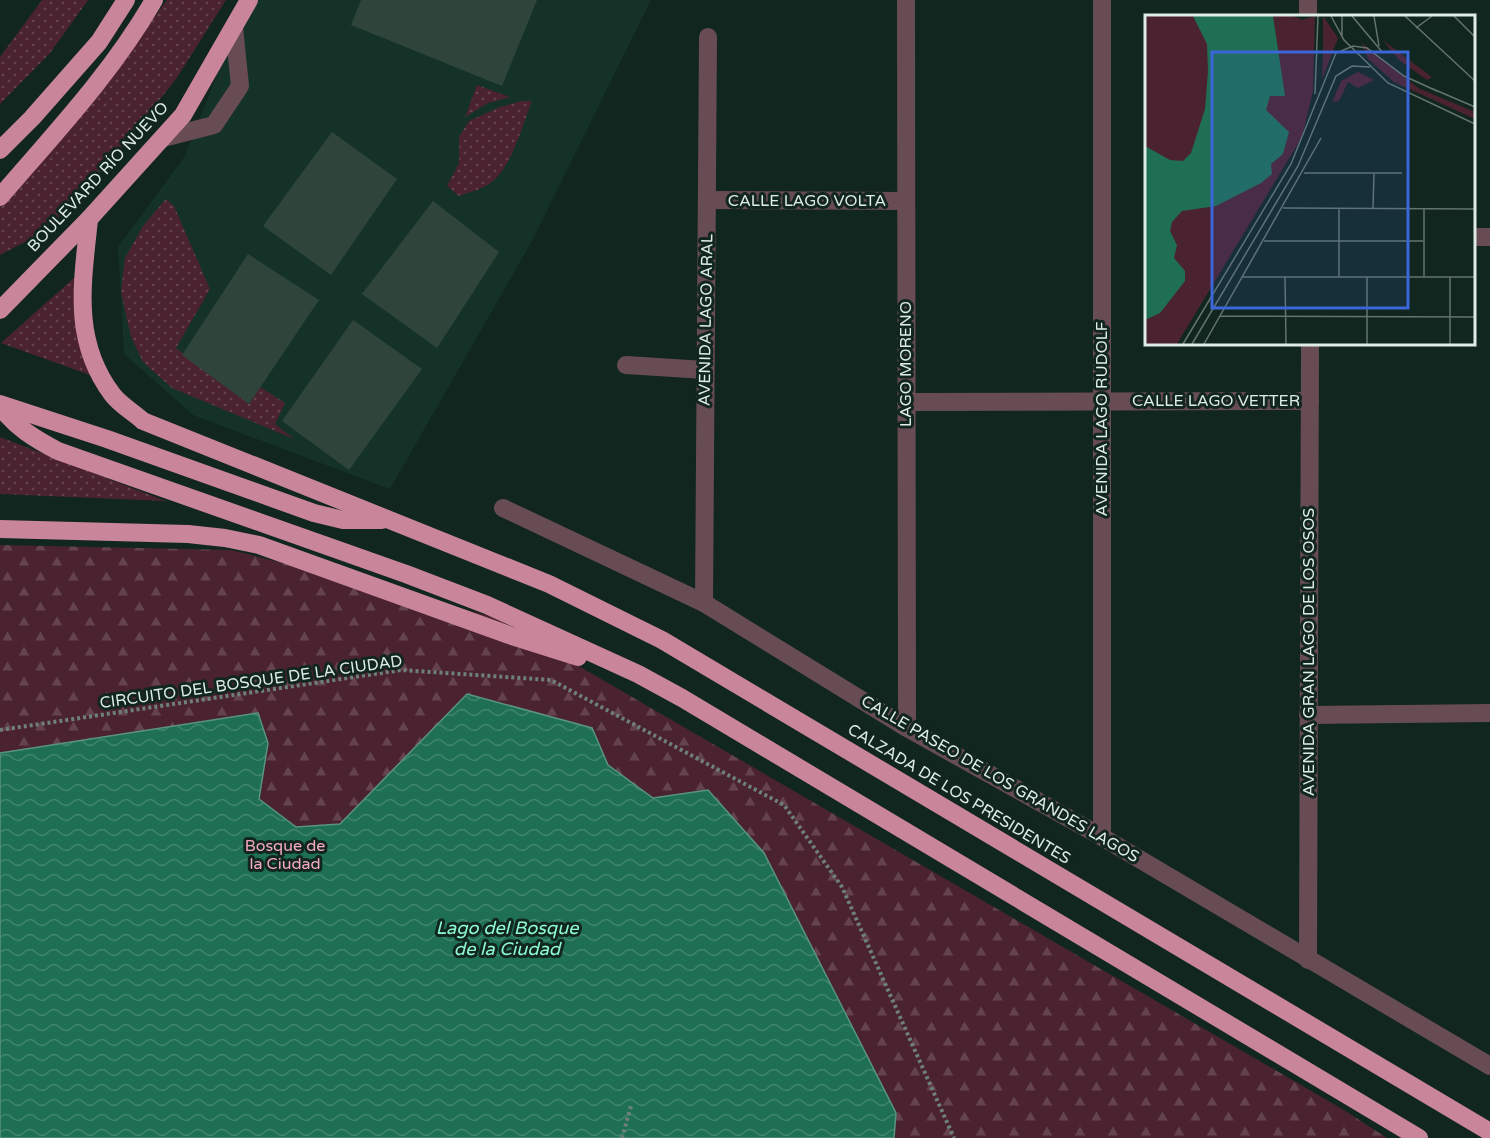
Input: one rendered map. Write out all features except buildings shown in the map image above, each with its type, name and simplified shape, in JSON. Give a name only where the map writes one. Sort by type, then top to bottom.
[{"type":"highway","points":[[0,150],[32,118],[99,42],[126,0]]},
{"type":"highway","points":[[0,197],[106,74],[154,0]]},
{"type":"highway","name":"BOULEVARD RÍO NUEVO","points":[[0,310],[89,219],[183,115],[249,0]]},
{"type":"highway","name":"CALZADA DE LOS PRESIDENTES","points":[[89,219],[82,290],[83,327],[93,361],[112,395],[144,421],[549,584],[662,640],[1490,1132]]},
{"type":"highway","points":[[0,405],[107,439],[314,513],[343,520],[393,520]]},
{"type":"highway","points":[[0,405],[8,416],[31,436],[58,451],[406,574],[487,605],[638,674],[682,698],[1419,1138]]},
{"type":"highway","points":[[0,529],[188,534],[259,545],[509,635],[638,674]]},
{"type":"street","name":"LAGO MORENO","points":[[906,0],[907,728]]},
{"type":"street","name":"AVENIDA LAGO RUDOLF","points":[[1102,0],[1102,837]]},
{"type":"street","points":[[163,138],[214,125],[240,86],[234,27]]},
{"type":"street","name":"AVENIDA LAGO ARAL","points":[[704,603],[708,37]]},
{"type":"street","name":"CALLE LAGO VOLTA","points":[[708,200],[906,201]]},
{"type":"street","name":"AVENIDA GRAN LAGO DE LOS OSOS","points":[[1308,960],[1310,345]]},
{"type":"street","points":[[626,365],[705,370]]},
{"type":"street","name":"CALLE LAGO VETTER","points":[[906,402],[1310,401]]},
{"type":"street","name":"CALLE PASEO DE LOS GRANDES LAGOS","points":[[503,508],[704,603],[907,728],[1102,837],[1490,1066]]},
{"type":"street","points":[[1308,715],[1490,712]]},
{"type":"path","name":"CIRCUITO DEL BOSQUE DE LA CIUDAD","points":[[0,730],[401,670],[551,680],[784,805],[842,887],[954,1138]]},
{"type":"path","points":[[622,1138],[631,1106]]},
{"type":"shaded area","points":[[246,0],[651,0],[532,241],[390,489],[193,415],[124,354],[118,247],[185,156]]},
{"type":"green space","points":[[42,0],[88,0],[50,53],[0,104],[0,57]]},
{"type":"green space","points":[[167,0],[226,0],[176,79],[92,184],[44,232],[0,255],[0,195],[95,98]]},
{"type":"green space","points":[[477,85],[510,97],[488,103],[465,117]]},
{"type":"green space","points":[[521,101],[532,101],[506,164],[489,184],[459,196],[447,186],[459,163],[459,137],[469,121],[500,107]]},
{"type":"green space","points":[[166,199],[174,206],[210,289],[176,348],[249,404],[260,387],[285,403],[275,424],[294,439],[172,388],[143,362],[131,337],[121,292],[125,258],[143,226]]},
{"type":"green space","points":[[75,277],[104,380],[1,343]]},
{"type":"green space","points":[[0,437],[166,501],[0,494]]},
{"type":"green space","name":"Lago del Bosque de la Ciudad","points":[[0,545],[231,550],[494,617],[1344,1110],[1387,1138],[0,1138]]},
{"type":"water","name":"Lago del Bosque de la Ciudad","points":[[467,694],[592,728],[608,765],[653,798],[708,790],[764,853],[896,1113],[894,1138],[0,1138],[0,753],[258,713],[268,743],[259,799],[296,827],[340,824]]},
{"type":"park label","name":"Bosque de la Ciudad","points":[[285,855]]}]
